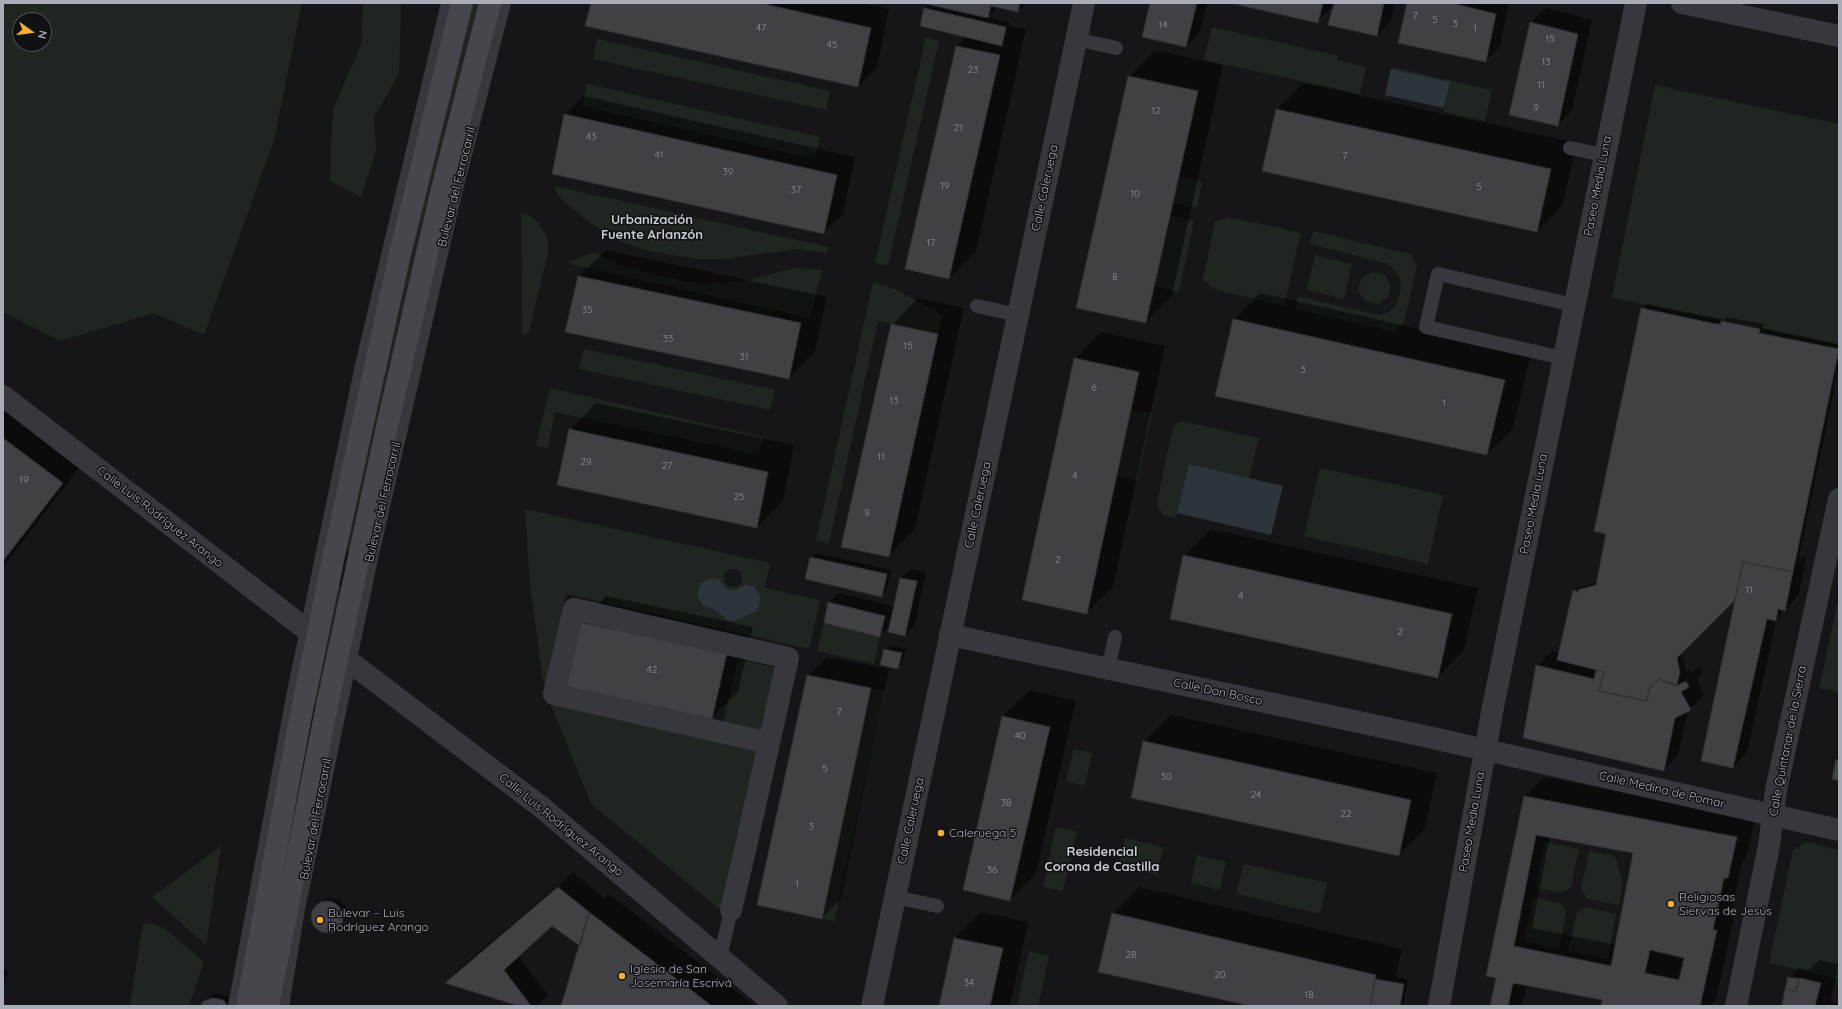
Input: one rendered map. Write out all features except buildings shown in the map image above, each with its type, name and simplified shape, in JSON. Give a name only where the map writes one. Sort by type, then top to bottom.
[{"type":"main road","points":[[247,1006],[312,633],[399,258],[462,3]]},
{"type":"main road","name":"Bulevar del Ferrocarril","points":[[268,1006],[343,658],[417,295],[490,3]]},
{"type":"street","name":"Calle Caleruega","points":[[872,1006],[1084,3]]},
{"type":"street","name":"Paseo Media Luna","points":[[1439,1006],[1485,750],[1604,155],[1636,3]]},
{"type":"street","points":[[1682,3],[1839,36]]},
{"type":"street","name":"Calle Luis Rodríguez Arango","points":[[3,396],[312,633]]},
{"type":"street","name":"Calle Quintanar de la Sierra","points":[[1736,1006],[1769,846],[1776,790],[1839,499]]},
{"type":"street","points":[[731,910],[769,743],[788,658],[574,609],[554,694],[769,743]]},
{"type":"street","name":"Calle Don Bosco","points":[[950,635],[1485,750]]},
{"type":"street","name":"Calle Luis Rodríguez Arango","points":[[343,658],[540,806],[777,1006]]},
{"type":"street","name":"Calle Medina de Pomar","points":[[1485,750],[1839,830]]},
{"type":"lane","points":[[235,1006],[261,859],[312,633],[362,364],[448,3]]},
{"type":"lane","name":"Bulevar del Ferrocarril","points":[[282,1006],[343,658],[401,425],[452,208],[504,3]]},
{"type":"lane","points":[[1076,39],[1116,48]]},
{"type":"lane","points":[[1570,148],[1604,155]]},
{"type":"lane","points":[[1563,358],[1426,327],[1438,274],[1574,305]]},
{"type":"lane","points":[[977,306],[1018,315]]},
{"type":"lane","points":[[1108,669],[1115,637]]},
{"type":"lane","points":[[895,897],[937,906]]},
{"type":"lane","points":[[720,958],[731,910]]},
{"type":"shaded area","points":[[3,3],[302,3],[274,140],[204,335],[154,313],[60,341],[3,312]]},
{"type":"shaded area","points":[[363,3],[401,3],[399,74],[374,117],[376,151],[361,197],[330,181],[333,109],[361,45]]},
{"type":"shaded area","points":[[472,3],[480,3],[388,371],[350,551],[344,550],[367,436]]},
{"type":"shaded area","points":[[1212,27],[1338,56],[1337,60],[1366,67],[1360,94],[1204,60]]},
{"type":"shaded area","points":[[926,37],[939,41],[888,266],[875,263]]},
{"type":"shaded area","points":[[597,39],[830,91],[826,110],[593,59]]},
{"type":"shaded area","points":[[1392,67],[1492,90],[1485,121],[1444,112],[1450,82],[1391,69]]},
{"type":"shaded area","points":[[1391,69],[1450,82],[1444,108],[1385,95]]},
{"type":"shaded area","points":[[587,84],[820,137],[815,159],[582,106]]},
{"type":"shaded area","points":[[1655,85],[1839,124],[1839,345],[1612,298]]},
{"type":"shaded area","points":[[1179,176],[1202,182],[1197,208],[1173,203]]},
{"type":"shaded area","points":[[555,186],[828,247],[827,253],[797,249],[725,259],[696,259],[649,251],[622,242],[586,220],[562,200],[555,191]]},
{"type":"shaded area","points":[[521,212],[537,221],[546,235],[548,243],[548,253],[529,332],[522,336]]},
{"type":"shaded area","points":[[1170,215],[1194,221],[1179,292],[1154,286]]},
{"type":"shaded area","points":[[1229,217],[1301,233],[1284,306],[1213,289],[1203,279],[1215,222]]},
{"type":"shaded area","points":[[1313,231],[1410,254],[1417,266],[1404,322],[1395,332],[1295,309],[1298,296],[1378,315],[1390,312],[1397,303],[1400,294],[1401,284],[1399,275],[1388,264],[1310,244]]},
{"type":"shaded area","points":[[595,252],[619,265],[651,274],[691,282],[721,283],[753,279],[794,268],[822,270],[810,318],[566,263]]},
{"type":"shaded area","points":[[1315,255],[1352,264],[1344,299],[1307,290]]},
{"type":"shaded area","points":[[1372,272],[1385,275],[1391,286],[1388,297],[1378,304],[1367,302],[1358,292],[1361,278]]},
{"type":"shaded area","points":[[873,282],[897,290],[942,315],[938,334],[878,321],[829,543],[816,541]]},
{"type":"shaded area","points":[[584,349],[775,390],[770,410],[579,369]]},
{"type":"shaded area","points":[[550,388],[763,437],[759,455],[555,412],[548,448],[536,446]]},
{"type":"shaded area","points":[[1131,409],[1152,413],[1137,481],[1117,476]]},
{"type":"shaded area","points":[[1181,421],[1259,438],[1249,478],[1189,464],[1176,518],[1164,515],[1158,508],[1157,502],[1172,431],[1175,425]]},
{"type":"shaded area","points":[[1189,464],[1283,486],[1271,535],[1177,513]]},
{"type":"shaded area","points":[[1320,468],[1443,495],[1428,564],[1304,536]]},
{"type":"shaded area","points":[[525,509],[770,563],[765,588],[820,600],[809,649],[566,594],[546,688],[543,680],[530,585]],"holes":[[[729,569],[737,569],[742,574],[742,582],[736,587],[729,587],[724,581],[724,574]],[[720,580],[726,589],[736,590],[744,585],[755,612],[735,621],[728,620],[715,610]]]},
{"type":"shaded area","points":[[712,578],[720,580],[726,589],[736,590],[744,585],[754,586],[760,595],[759,606],[755,612],[735,621],[728,620],[715,610],[703,605],[698,598],[697,593],[701,583]]},
{"type":"shaded area","points":[[338,586],[344,587],[319,707],[312,705]]},
{"type":"shaded area","points":[[1839,596],[1839,692],[1819,688]]},
{"type":"shaded area","points":[[824,623],[880,637],[874,664],[817,651]]},
{"type":"shaded area","points":[[738,659],[777,668],[762,733],[723,724]]},
{"type":"shaded area","points":[[871,688],[885,691],[834,921],[822,919]]},
{"type":"shaded area","points":[[550,702],[758,748],[722,911],[591,804]]},
{"type":"shaded area","points":[[1074,749],[1092,753],[1085,786],[1066,781]]},
{"type":"shaded area","points":[[1056,827],[1077,832],[1063,891],[1043,887]]},
{"type":"shaded area","points":[[1125,838],[1163,847],[1157,875],[1118,866]]},
{"type":"shaded area","points":[[1545,842],[1579,849],[1571,887],[1562,893],[1535,888]]},
{"type":"shaded area","points":[[1806,842],[1839,850],[1839,979],[1769,963],[1793,850]]},
{"type":"shaded area","points":[[221,846],[206,945],[152,897]]},
{"type":"shaded area","points":[[1589,851],[1615,856],[1623,883],[1619,905],[1587,899],[1581,889]]},
{"type":"shaded area","points":[[1197,855],[1226,862],[1220,890],[1191,883]]},
{"type":"shaded area","points":[[1244,864],[1327,883],[1320,914],[1236,894]]},
{"type":"shaded area","points":[[1533,897],[1560,903],[1566,911],[1559,949],[1524,941]]},
{"type":"shaded area","points":[[1586,907],[1616,914],[1608,959],[1568,951],[1577,913]]},
{"type":"shaded area","points":[[143,922],[163,927],[204,962],[189,1006],[130,1006]]},
{"type":"shaded area","points":[[1029,951],[1049,956],[1038,1006],[1017,1006]]},
{"type":"place","name":"Caleruega 5","points":[[941,833]]},
{"type":"place","name":"Religiosas Siervas de Jesús","points":[[1671,904]]},
{"type":"place","name":"Bulevar – Luis Rodríguez Arango","points":[[320,920]]},
{"type":"place","name":"Iglesia de San Josemaría Escrivá","points":[[622,976]]},
{"type":"district","name":"Urbanización Fuente Arlanzón","points":[[652,228]]},
{"type":"district","name":"Residencial Corona de Castilla","points":[[1102,860]]}]
